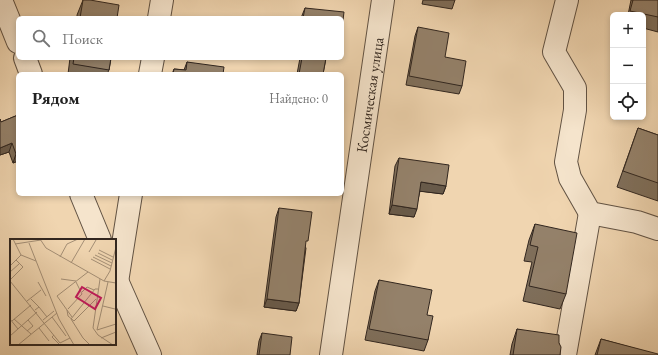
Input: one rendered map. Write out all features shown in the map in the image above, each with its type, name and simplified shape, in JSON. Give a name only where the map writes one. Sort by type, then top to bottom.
[{"type":"street","points":[[1,0],[16,37]]},
{"type":"street","points":[[159,16],[162,0]]},
{"type":"street","name":"Космическая улица","points":[[330,355],[383,0]]},
{"type":"street","points":[[565,355],[590,213],[570,178],[566,162],[575,110],[575,88],[554,52],[567,0]]},
{"type":"street","points":[[26,60],[30,72]]},
{"type":"street","points":[[150,72],[153,60]]},
{"type":"street","points":[[82,196],[100,239]]},
{"type":"street","points":[[131,196],[116,279],[150,355]]},
{"type":"street","points":[[590,213],[637,222],[658,229]]},
{"type":"building","points":[[83,0],[119,5],[117,16],[80,16]]},
{"type":"building","points":[[633,0],[658,0],[658,17],[646,14],[646,12],[630,11]]},
{"type":"building","points":[[305,8],[344,12],[344,16],[303,16]]},
{"type":"building","points":[[418,27],[449,33],[445,57],[466,61],[462,86],[409,76]]},
{"type":"building","points":[[74,60],[111,60],[109,70],[73,64]]},
{"type":"building","points":[[302,60],[326,60],[323,72],[299,72]]},
{"type":"building","points":[[187,62],[224,67],[223,72],[173,72],[174,69],[186,70]]},
{"type":"building","points":[[16,116],[16,154],[12,143],[0,148],[0,119],[1,122]]},
{"type":"building","points":[[638,128],[658,135],[658,183],[623,171]]},
{"type":"building","points":[[399,158],[449,165],[446,186],[421,182],[417,209],[392,205]]},
{"type":"building","points":[[279,208],[312,212],[308,241],[306,241],[299,303],[267,299]]},
{"type":"building","points":[[535,224],[577,233],[566,294],[529,286],[538,247],[530,245]]},
{"type":"building","points":[[379,280],[432,290],[427,315],[433,316],[428,340],[369,329]]},
{"type":"building","points":[[517,329],[559,335],[559,343],[561,347],[560,355],[513,355]]},
{"type":"building","points":[[262,333],[292,337],[290,355],[259,355]]},
{"type":"building","points":[[601,339],[658,354],[658,355],[597,355]]}]
